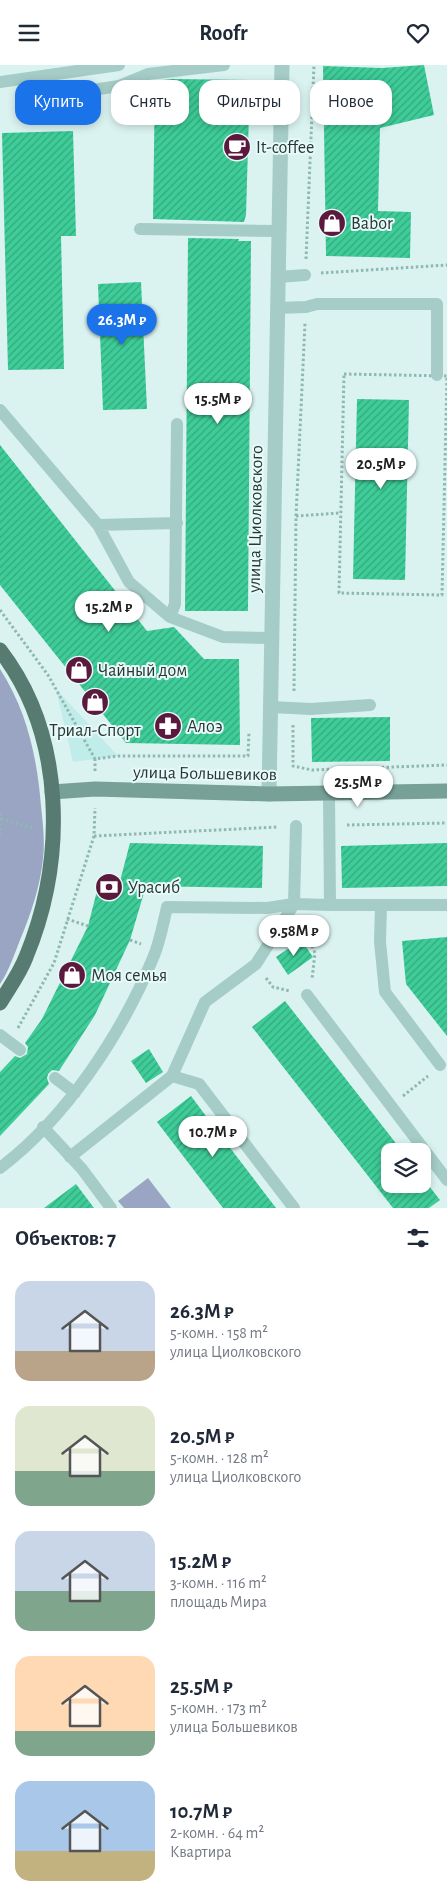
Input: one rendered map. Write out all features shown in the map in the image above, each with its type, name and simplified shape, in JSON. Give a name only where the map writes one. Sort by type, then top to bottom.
[{"type":"main road","points":[[0,650],[25,688],[43,735],[52,792],[54,832],[46,898],[26,958],[0,1003]]},
{"type":"street","name":"улица Циолковского","points":[[269,794],[282,65]]},
{"type":"street","name":"улица Большевиков","points":[[52,792],[95,789],[269,794],[447,791]]},
{"type":"lane","points":[[0,82],[120,65]]},
{"type":"lane","points":[[101,89],[119,86],[148,75],[224,65]]},
{"type":"lane","points":[[140,229],[279,231]]},
{"type":"lane","points":[[278,277],[305,275]]},
{"type":"lane","points":[[277,308],[306,307],[317,304],[437,304],[437,375]]},
{"type":"lane","points":[[0,410],[98,525],[129,582],[170,617],[223,637],[272,637]]},
{"type":"lane","points":[[170,617],[175,603],[177,523],[176,424]]},
{"type":"lane","points":[[98,525],[177,523]]},
{"type":"lane","points":[[271,707],[370,705]]},
{"type":"lane","points":[[329,793],[327,826],[330,905]]},
{"type":"lane","points":[[70,1157],[172,1076],[205,1002],[256,964],[294,904],[296,826]]},
{"type":"lane","points":[[0,1168],[14,1157],[75,1093],[120,1028],[153,958],[167,907],[267,908],[294,904],[447,905]]},
{"type":"lane","points":[[381,905],[380,942],[385,992],[440,1065]]},
{"type":"lane","points":[[307,995],[447,1180]]},
{"type":"lane","points":[[4,1038],[20,1050]]},
{"type":"lane","points":[[172,1076],[199,1084],[294,1208]]},
{"type":"lane","points":[[55,1078],[75,1093]]},
{"type":"lane","points":[[43,1127],[111,1208]]},
{"type":"path","points":[[314,65],[305,275],[351,270],[447,265]]},
{"type":"path","points":[[306,307],[296,516],[293,766],[312,770],[447,765]]},
{"type":"path","points":[[344,374],[437,375],[446,376],[442,595],[339,593],[344,374]]},
{"type":"path","points":[[296,516],[340,513]]},
{"type":"path","points":[[0,611],[48,675],[95,759],[118,756],[248,756]]},
{"type":"path","points":[[0,813],[0,837]]},
{"type":"path","points":[[0,819],[43,831]]},
{"type":"path","points":[[327,826],[447,823]]},
{"type":"path","points":[[4,1038],[22,1023],[54,963],[94,836],[296,826]]},
{"type":"path","points":[[256,964],[273,987],[307,995],[314,970],[316,953],[294,904]]},
{"type":"path","points":[[67,919],[88,926]]},
{"type":"path","points":[[391,1106],[440,1065]]},
{"type":"shaded area","points":[[0,669],[17,701],[29,735],[37,770],[44,846],[40,880],[31,910],[11,963],[0,984]]},
{"type":"shaded area","points":[[56,689],[118,756],[73,762]]},
{"type":"shaded area","points":[[148,1178],[171,1208],[124,1208],[118,1201]]},
{"type":"building","points":[[424,65],[434,115],[380,128],[378,211],[411,212],[410,258],[326,256],[324,125],[392,125],[392,80],[323,80],[323,66],[382,68]]},
{"type":"building","points":[[172,79],[250,80],[199,80],[199,125],[249,125],[246,215],[244,222],[153,219],[154,125],[189,125],[189,80],[164,80]]},
{"type":"building","points":[[73,131],[76,236],[61,236],[64,369],[8,370],[2,133]]},
{"type":"building","points":[[188,238],[251,241],[248,611],[185,611]]},
{"type":"building","points":[[141,282],[147,409],[103,410],[98,284]]},
{"type":"building","points":[[357,399],[409,400],[405,580],[353,579]]},
{"type":"building","points":[[0,445],[147,631],[174,627],[204,659],[239,659],[240,745],[126,743],[0,585]]},
{"type":"building","points":[[390,717],[390,761],[312,762],[311,718]]},
{"type":"building","points":[[130,843],[263,846],[262,888],[146,886],[130,940],[95,1015],[59,1071],[52,1070],[48,1074],[49,1084],[0,1136],[0,1072],[15,1056],[20,1058],[27,1054],[28,1047],[25,1043],[42,1019],[88,926],[100,879],[120,881]]},
{"type":"building","points":[[447,843],[447,886],[342,888],[341,846]]},
{"type":"building","points":[[447,937],[447,1036],[406,984],[402,941]]},
{"type":"building","points":[[301,940],[313,957],[288,975],[276,957]]},
{"type":"building","points":[[285,1001],[396,1143],[381,1143],[381,1193],[252,1027]]},
{"type":"building","points":[[149,1049],[163,1072],[146,1083],[131,1061]]},
{"type":"building","points":[[191,1096],[276,1208],[223,1208],[157,1122]]},
{"type":"building","points":[[76,1184],[94,1208],[44,1208]]},
{"type":"building","points":[[431,1188],[440,1200],[429,1208],[393,1208],[381,1193],[431,1193]]},
{"type":"place","name":"It-coffee","points":[[237,147]]},
{"type":"place","name":"Babor","points":[[332,223]]},
{"type":"place","name":"Чайный дом","points":[[79,670]]},
{"type":"place","name":"Триал-Спорт","points":[[95,702]]},
{"type":"place","name":"Алоэ","points":[[168,726]]},
{"type":"place","name":"Урасиб","points":[[109,887]]},
{"type":"place","name":"Моя семья","points":[[72,975]]}]
